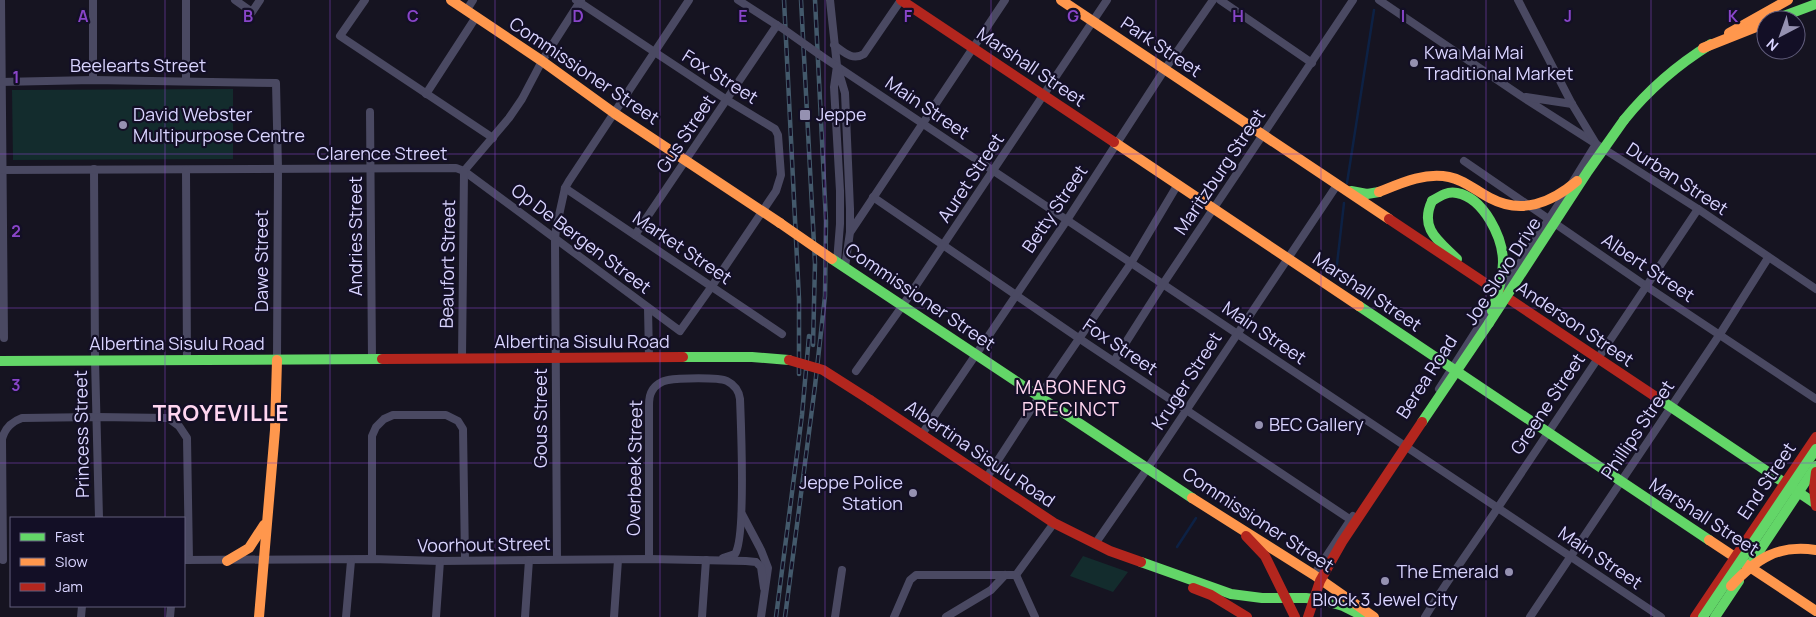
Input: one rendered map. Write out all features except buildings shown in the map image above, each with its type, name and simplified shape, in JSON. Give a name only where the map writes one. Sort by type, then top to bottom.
[{"type":"main road","name":"Commissioner Street","points":[[450,0],[542,61],[614,113],[1039,397],[1147,469],[1314,575],[1374,617]]},
{"type":"main road","name":"Marshall Street","points":[[901,0],[1816,611]]},
{"type":"main road","name":"Park Street","points":[[1062,0],[1217,104]]},
{"type":"main road","name":"Joe Slovo Drive","points":[[1308,617],[1320,581],[1342,542],[1588,171],[1636,104],[1663,78],[1703,48],[1788,0]]},
{"type":"main road","points":[[1800,10],[1816,4]]},
{"type":"main road","points":[[1703,48],[1756,27]]},
{"type":"main road","name":"Anderson Street","points":[[1217,104],[1816,505]]},
{"type":"main road","points":[[1339,187],[1362,194],[1378,192],[1415,179],[1439,175],[1468,184],[1501,203],[1510,206],[1530,207],[1548,202],[1559,196],[1588,171]]},
{"type":"main road","points":[[1470,273],[1427,226],[1426,213],[1432,201],[1442,194],[1450,193],[1465,196],[1483,209],[1497,230],[1503,253],[1502,278],[1489,322]]},
{"type":"main road","name":"Albertina Sisulu Road","points":[[0,361],[649,357],[752,357],[789,360],[822,370],[1054,522],[1110,551],[1231,594],[1245,597],[1306,598],[1330,602],[1365,617]]},
{"type":"main road","name":"Dawe Street","points":[[259,617],[275,430],[278,360]]},
{"type":"main road","name":"End Street","points":[[1695,617],[1816,437]]},
{"type":"main road","points":[[1703,617],[1816,448]]},
{"type":"main road","name":"End Street","points":[[1715,617],[1816,466]]},
{"type":"main road","points":[[1816,472],[1814,488],[1816,505]]},
{"type":"main road","points":[[227,561],[249,548],[267,520]]},
{"type":"main road","points":[[1235,525],[1265,556],[1295,617]]},
{"type":"main road","points":[[1703,617],[1738,577],[1757,560],[1786,549],[1816,550]]},
{"type":"main road","name":"Albertina Sisulu Road","points":[[1110,551],[1133,566],[1211,595],[1248,617]]},
{"type":"street","points":[[1,0],[1,170],[4,338]]},
{"type":"street","points":[[93,0],[93,80]]},
{"type":"street","points":[[186,0],[186,81]]},
{"type":"street","points":[[235,0],[252,12],[260,0]]},
{"type":"street","points":[[365,0],[340,36],[493,138]]},
{"type":"street","points":[[466,11],[473,0]]},
{"type":"street","points":[[565,188],[689,0]]},
{"type":"street","points":[[738,0],[834,64],[845,94],[850,232]]},
{"type":"street","points":[[830,0],[834,46],[840,224],[838,262]]},
{"type":"street","points":[[834,46],[850,56],[857,57],[864,54],[901,0]]},
{"type":"street","points":[[838,262],[850,232],[1005,0]]},
{"type":"street","name":"Auret Street","points":[[856,371],[903,306],[1107,0]]},
{"type":"street","name":"Betty Street","points":[[922,434],[1213,0]]},
{"type":"street","points":[[1220,0],[1312,63]]},
{"type":"street","name":"Maritzburg Street","points":[[1114,361],[1163,284],[1353,0]]},
{"type":"street","name":"Durban Street","points":[[1379,0],[1521,96],[1698,209],[1816,289]]},
{"type":"street","points":[[1518,0],[1572,104],[1596,144]]},
{"type":"street","points":[[464,171],[493,138],[522,99],[578,1]]},
{"type":"street","name":"Fox Street","points":[[578,1],[727,100],[775,129],[778,135],[781,175],[776,190],[763,212]]},
{"type":"street","points":[[426,94],[476,17]]},
{"type":"street","name":"Gus Street","points":[[635,235],[779,27]]},
{"type":"street","name":"Main Street","points":[[834,64],[1661,617]]},
{"type":"street","name":"Beelearts Street","points":[[1,82],[93,80],[276,83]]},
{"type":"street","name":"Dawe Street","points":[[276,83],[278,360]]},
{"type":"street","name":"Durban Street","points":[[1521,96],[1572,104]]},
{"type":"street","name":"Andries Street","points":[[370,112],[372,359]]},
{"type":"street","name":"Berea Road","points":[[1314,575],[1403,445],[1596,144]]},
{"type":"street","name":"Albert Street","points":[[1464,161],[1646,286],[1816,399]]},
{"type":"street","name":"Clarence Street","points":[[1,170],[456,168],[464,171]]},
{"type":"street","name":"Princess Street","points":[[94,169],[95,360],[98,417],[99,517]]},
{"type":"street","points":[[186,170],[187,360]]},
{"type":"street","name":"Op De Bergen Street","points":[[464,171],[680,331],[712,286]]},
{"type":"street","name":"Beaufort Street","points":[[462,358],[464,171]]},
{"type":"street","points":[[987,477],[1039,397],[1131,263],[1178,184]]},
{"type":"street","name":"Kruger Street","points":[[1095,544],[1147,469],[1236,333],[1339,187]]},
{"type":"street","name":"Market Street","points":[[565,188],[782,334]]},
{"type":"street","name":"Gous Street","points":[[558,559],[555,239],[565,188]]},
{"type":"street","name":"Fox Street","points":[[873,197],[1351,520]]},
{"type":"street","name":"Greene Street","points":[[1425,617],[1446,582],[1498,508],[1547,432],[1698,209]]},
{"type":"street","points":[[712,286],[763,212]]},
{"type":"street","name":"Phillips Street","points":[[1530,617],[1720,334],[1768,258]]},
{"type":"street","points":[[648,308],[649,357]]},
{"type":"street","name":"Overbeek Street","points":[[650,559],[648,406],[652,391],[660,383],[670,380],[716,378],[727,380],[739,393],[741,513]]},
{"type":"street","points":[[372,559],[372,436],[380,422],[392,415],[446,415],[455,418],[463,430],[465,560]]},
{"type":"street","points":[[5,560],[2,439],[5,430],[15,421],[22,418],[98,417],[168,418],[184,432],[187,438],[186,560]]},
{"type":"street","points":[[702,617],[710,560],[731,556],[737,551],[740,546],[741,513]]},
{"type":"street","points":[[741,513],[767,562],[768,574],[764,588],[761,617]]},
{"type":"street","points":[[1016,576],[1054,522]]},
{"type":"street","name":"Voorhout Street","points":[[186,560],[351,561],[372,559],[440,561],[650,559],[756,562],[761,567],[764,588]]},
{"type":"street","points":[[525,617],[529,560]]},
{"type":"street","points":[[614,617],[618,560]]},
{"type":"street","points":[[346,617],[351,561]]},
{"type":"street","points":[[436,617],[440,561]]},
{"type":"street","points":[[835,617],[842,570]]},
{"type":"street","points":[[894,617],[910,580],[916,575],[1016,576]]},
{"type":"street","points":[[946,617],[991,590],[1005,575]]},
{"type":"street","points":[[1016,576],[1035,617]]},
{"type":"green space","name":"David Webster Multipurpose Centre","points":[[233,89],[233,159],[13,160],[12,90]]},
{"type":"green space","points":[[1083,556],[1128,572],[1113,592],[1070,576]]},
{"type":"waterway","points":[[1347,183],[1374,10]]},
{"type":"waterway","points":[[1331,277],[1337,264],[1344,203]]},
{"type":"waterway","points":[[1177,547],[1196,518]]},
{"type":"railway","points":[[784,0],[799,299],[799,374]]},
{"type":"railway","points":[[801,0],[815,263],[813,345]]},
{"type":"railway","points":[[785,617],[825,296],[826,221],[815,0]]},
{"type":"railway","points":[[776,617],[802,415],[809,336]]},
{"type":"traffic: fast","points":[[1800,10],[1816,4]]},
{"type":"traffic: fast","points":[[1624,120],[1664,78],[1711,44]]},
{"type":"traffic: fast","points":[[1489,323],[1588,171],[1624,120]]},
{"type":"traffic: fast","points":[[1351,191],[1367,194],[1379,192]]},
{"type":"traffic: fast","points":[[1432,201],[1447,193],[1467,196],[1476,203],[1490,220],[1500,242],[1503,262],[1501,281],[1492,311]]},
{"type":"traffic: fast","points":[[1432,201],[1428,219],[1429,227],[1438,240],[1457,259]]},
{"type":"traffic: fast","points":[[832,259],[1192,498]]},
{"type":"traffic: fast","points":[[1359,306],[1709,540]]},
{"type":"traffic: fast","points":[[1422,422],[1489,323]]},
{"type":"traffic: fast","points":[[683,357],[752,357],[789,360]]},
{"type":"traffic: fast","points":[[0,361],[382,359]]},
{"type":"traffic: fast","points":[[1656,397],[1816,504]]},
{"type":"traffic: fast","points":[[1703,617],[1816,449]]},
{"type":"traffic: fast","points":[[1750,565],[1816,466]]},
{"type":"traffic: fast","points":[[1141,562],[1231,594],[1262,598],[1322,600],[1343,606],[1365,617]]},
{"type":"traffic: fast","points":[[1715,617],[1739,581]]},
{"type":"traffic: slow","points":[[451,0],[542,61],[614,113],[780,223]]},
{"type":"traffic: slow","points":[[1061,0],[1389,219]]},
{"type":"traffic: slow","points":[[1729,33],[1788,0]]},
{"type":"traffic: slow","points":[[1703,48],[1756,27]]},
{"type":"traffic: slow","points":[[1114,142],[1359,306]]},
{"type":"traffic: slow","points":[[1379,192],[1413,179],[1440,176],[1460,181],[1502,203],[1513,206],[1525,206],[1546,201],[1577,181]]},
{"type":"traffic: slow","points":[[780,223],[832,259]]},
{"type":"traffic: slow","points":[[259,617],[275,430],[277,360]]},
{"type":"traffic: slow","points":[[1192,498],[1314,575],[1374,617]]},
{"type":"traffic: slow","points":[[227,561],[249,548],[264,525]]},
{"type":"traffic: slow","points":[[1709,540],[1816,611]]},
{"type":"traffic: slow","points":[[1731,586],[1749,568],[1769,556],[1790,549],[1816,550]]},
{"type":"traffic: jam","points":[[901,0],[1114,142]]},
{"type":"traffic: jam","points":[[1389,219],[1656,397]]},
{"type":"traffic: jam","points":[[382,359],[683,357]]},
{"type":"traffic: jam","points":[[789,360],[823,370],[870,400]]},
{"type":"traffic: jam","points":[[870,400],[1054,523],[1110,551],[1141,562]]},
{"type":"traffic: jam","points":[[1308,617],[1320,581],[1342,542],[1422,422]]},
{"type":"traffic: jam","points":[[1695,617],[1816,437]]},
{"type":"traffic: jam","points":[[1816,472],[1814,488],[1816,506]]},
{"type":"traffic: jam","points":[[1246,536],[1265,556],[1295,617]]},
{"type":"traffic: jam","points":[[1193,588],[1211,595],[1247,617]]},
{"type":"place","name":"Kwa Mai Mai Traditional Market","points":[[1414,63]]},
{"type":"place","name":"Jeppe","points":[[805,115]]},
{"type":"place","name":"David Webster Multipurpose Centre","points":[[123,125]]},
{"type":"place","name":"BEC Gallery","points":[[1259,425]]},
{"type":"place","name":"Jeppe Police Station","points":[[913,493]]},
{"type":"place","name":"The Emerald","points":[[1509,572]]},
{"type":"place","name":"Block 3 Jewel City","points":[[1385,581]]},
{"type":"district","name":"MABONENG PRECINCT","points":[[1071,398]]},
{"type":"district","name":"TROYEVILLE","points":[[221,413]]}]
